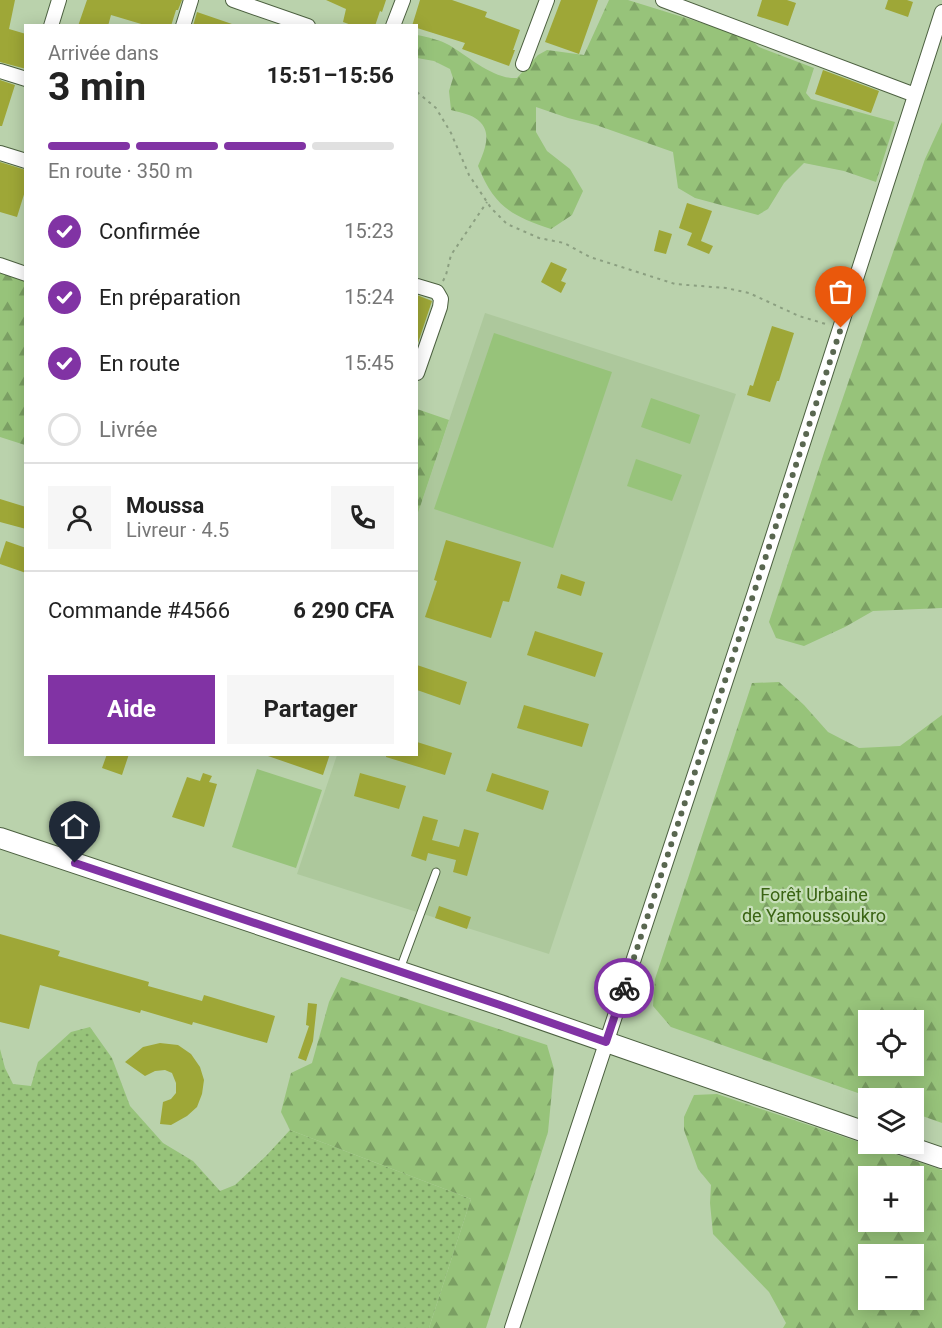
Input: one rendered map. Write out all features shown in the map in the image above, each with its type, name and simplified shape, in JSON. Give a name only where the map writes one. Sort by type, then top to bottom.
[{"type":"street","points":[[52,24],[59,0]]},
{"type":"street","points":[[184,24],[191,0]]},
{"type":"street","points":[[233,0],[302,24]]},
{"type":"street","points":[[394,24],[403,0]]},
{"type":"street","points":[[524,64],[547,0]]},
{"type":"street","points":[[663,0],[915,95]]},
{"type":"street","points":[[512,1328],[841,328],[942,12]]},
{"type":"street","points":[[0,71],[24,78]]},
{"type":"street","points":[[0,153],[24,160]]},
{"type":"street","points":[[0,265],[24,273]]},
{"type":"street","points":[[418,286],[437,292],[441,299],[418,370]]},
{"type":"street","points":[[0,838],[399,971],[858,1130]]},
{"type":"street","points":[[924,1152],[942,1158]]},
{"type":"lane","points":[[399,971],[436,872]]},
{"type":"path","points":[[418,93],[436,108],[452,133],[469,175],[487,202],[507,224],[538,238],[564,243],[590,257],[675,284],[726,288],[749,293],[799,316],[841,328]]},
{"type":"path","points":[[437,292],[452,255],[487,202]]},
{"type":"shaded area","points":[[485,313],[736,394],[549,954],[297,874],[337,756],[418,756],[418,513]]},
{"type":"green space","points":[[609,0],[628,0],[747,37],[759,47],[814,68],[806,93],[811,99],[895,122],[876,182],[844,171],[804,163],[784,183],[768,209],[758,215],[695,198],[678,188],[673,152],[536,107],[536,132],[547,151],[570,169],[583,191],[572,215],[551,229],[525,219],[505,208],[484,180],[478,166],[486,140],[484,128],[473,117],[451,110],[449,91],[453,78],[450,69],[434,61],[418,58],[418,35],[445,43],[490,71],[508,78],[517,78],[538,55],[547,50],[584,55]]},
{"type":"green space","points":[[942,122],[942,608],[873,611],[804,646],[776,638],[769,622],[824,453],[925,159]]},
{"type":"green space","points":[[0,271],[24,279],[24,445],[0,437]]},
{"type":"green space","points":[[494,333],[612,372],[553,548],[434,509]]},
{"type":"green space","points":[[651,398],[700,415],[690,444],[641,427]]},
{"type":"green space","points":[[418,409],[449,420],[418,513]]},
{"type":"green space","points":[[636,459],[682,475],[672,501],[627,486]]},
{"type":"green space","name":"Forêt Urbaine de Yamoussoukro","points":[[779,682],[828,732],[859,748],[900,746],[942,715],[942,1123],[924,1117],[924,1088],[858,1088],[858,1093],[671,1027],[653,1006],[655,979],[752,683]]},
{"type":"green space","points":[[257,769],[322,790],[296,868],[232,847]]},
{"type":"green space","points":[[341,977],[547,1045],[554,1069],[548,1132],[486,1328],[429,1328],[471,1199],[290,1130],[281,1112],[291,1073],[312,1063],[329,1002]]},
{"type":"green space","points":[[90,1027],[112,1058],[130,1106],[163,1143],[193,1161],[220,1191],[235,1185],[290,1130],[471,1199],[429,1328],[0,1328],[0,1049],[5,1068],[13,1084],[31,1086],[38,1062],[71,1032]]},
{"type":"green space","points":[[717,1094],[858,1142],[858,1154],[895,1154],[942,1170],[942,1328],[783,1328],[786,1323],[769,1292],[713,1234],[711,1185],[698,1169],[684,1130],[684,1117],[694,1095]]},
{"type":"building","points":[[0,0],[15,0],[9,29],[24,33],[24,68],[0,62]]},
{"type":"building","points":[[87,0],[182,0],[172,24],[141,24],[111,15],[109,24],[79,24]]},
{"type":"building","points":[[326,0],[386,0],[376,24],[343,22],[346,9]]},
{"type":"building","points":[[420,0],[452,0],[487,12],[485,17],[520,30],[509,66],[462,49],[465,43],[418,28],[418,24],[413,24]]},
{"type":"building","points":[[561,0],[598,0],[579,54],[545,42]]},
{"type":"building","points":[[762,0],[787,0],[796,3],[788,26],[757,16]]},
{"type":"building","points":[[888,0],[913,2],[908,17],[885,9]]},
{"type":"building","points":[[197,12],[232,24],[194,24]]},
{"type":"building","points":[[823,70],[879,91],[871,113],[815,94]]},
{"type":"building","points":[[0,80],[15,85],[2,126],[0,126]]},
{"type":"building","points":[[0,162],[24,169],[24,194],[17,217],[0,212]]},
{"type":"building","points":[[687,203],[712,211],[701,241],[713,246],[709,254],[687,245],[692,233],[679,228]]},
{"type":"building","points":[[659,230],[672,234],[666,254],[654,251]]},
{"type":"building","points":[[551,262],[567,269],[561,281],[566,283],[561,293],[541,282]]},
{"type":"building","points":[[418,295],[432,301],[418,343]]},
{"type":"building","points":[[772,326],[794,333],[770,402],[747,395],[750,385],[753,386]]},
{"type":"building","points":[[0,499],[24,506],[24,528],[0,522]]},
{"type":"building","points":[[446,540],[521,562],[509,602],[503,601],[491,638],[425,617],[437,581],[434,580]]},
{"type":"building","points":[[6,541],[24,547],[24,572],[0,564]]},
{"type":"building","points":[[561,574],[585,582],[581,596],[557,588]]},
{"type":"building","points":[[535,631],[603,653],[595,677],[527,655]]},
{"type":"building","points":[[418,665],[467,682],[460,705],[418,690]]},
{"type":"building","points":[[524,705],[589,724],[582,747],[517,728]]},
{"type":"building","points":[[418,742],[452,753],[445,775],[386,757],[418,756]]},
{"type":"building","points":[[106,756],[128,756],[122,775],[102,768]]},
{"type":"building","points":[[268,756],[329,756],[323,775]]},
{"type":"building","points":[[203,773],[212,776],[209,782],[217,784],[204,827],[172,817],[187,777],[200,781]]},
{"type":"building","points":[[360,773],[406,786],[399,809],[354,796]]},
{"type":"building","points":[[492,773],[549,791],[543,810],[486,791]]},
{"type":"building","points":[[423,816],[438,820],[432,840],[459,847],[464,829],[479,833],[467,876],[453,872],[456,860],[428,853],[426,861],[411,856]]},
{"type":"building","points":[[439,906],[471,917],[467,929],[435,918]]},
{"type":"building","points":[[0,934],[60,951],[58,956],[149,982],[148,986],[202,1001],[204,995],[275,1016],[267,1043],[193,1022],[192,1025],[141,1010],[140,1013],[40,985],[29,1029],[0,1022]]},
{"type":"building","points":[[308,1003],[317,1004],[313,1041],[306,1061],[298,1058],[309,1026],[306,1025]]},
{"type":"building","points":[[160,1043],[178,1045],[191,1054],[200,1067],[204,1080],[197,1107],[171,1125],[160,1124],[163,1102],[171,1099],[176,1093],[176,1083],[172,1073],[165,1070],[155,1071],[145,1076],[125,1062],[143,1047]]},
{"type":"way so far","points":[[624,988],[841,328]]},
{"type":"route","points":[[75,863],[606,1042],[624,988]]}]
